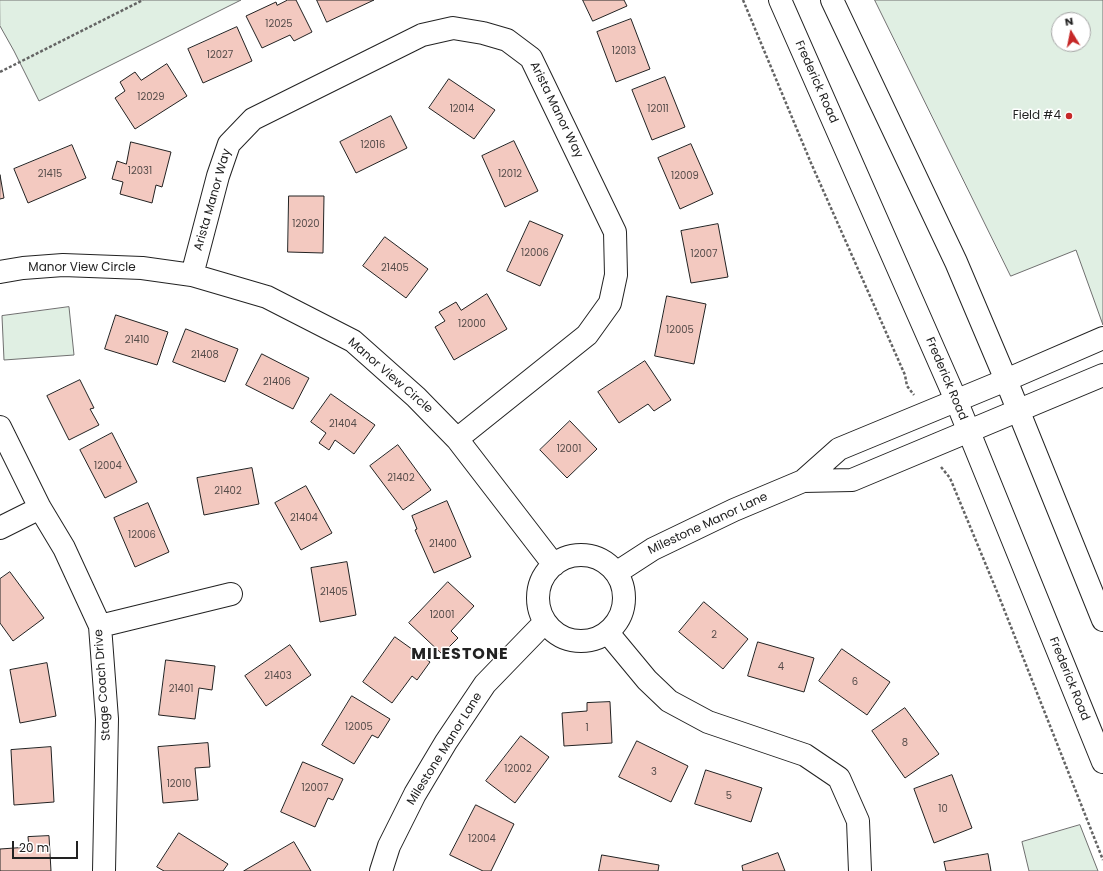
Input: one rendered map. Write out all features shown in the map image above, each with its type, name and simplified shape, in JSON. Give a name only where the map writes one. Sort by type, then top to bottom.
[{"type":"street","name":"Frederick Road","points":[[780,0],[956,400],[1103,762]]},
{"type":"street","points":[[832,0],[956,262],[1019,410],[1103,620]]},
{"type":"street","name":"Arista Manor Way","points":[[192,275],[218,176],[229,144],[253,119],[422,35],[453,28],[483,33],[507,40],[531,58],[615,232],[616,275],[610,303],[587,336],[457,439]]},
{"type":"street","name":"Manor View Circle","points":[[0,272],[23,268],[63,265],[142,268],[192,275],[267,297],[352,341],[416,397],[457,439],[554,565]]},
{"type":"street","name":"Milestone Manor Lane","points":[[616,573],[653,549],[734,510],[803,481],[838,449],[1006,380],[1103,338]]},
{"type":"street","name":"Milestone Manor Lane","points":[[803,481],[852,480],[1103,374]]},
{"type":"street","name":"Stage Coach Drive","points":[[0,427],[40,508],[64,548],[100,626],[107,719],[104,871]]},
{"type":"street","points":[[0,528],[40,508]]},
{"type":"street","points":[[580,555],[594,557],[606,563],[616,573],[622,583],[625,593],[624,604],[621,616],[616,625],[608,633],[597,639],[586,642],[574,641],[563,638],[553,631],[545,622],[540,611],[538,598],[540,586],[545,574],[554,565],[566,558],[580,555]]},
{"type":"street","points":[[100,626],[231,594]]},
{"type":"street","name":"Milestone Manor Lane","points":[[381,871],[389,846],[411,801],[446,742],[485,684],[545,622]]},
{"type":"street","points":[[608,633],[647,680],[669,700],[708,722],[805,755],[840,778],[858,821],[860,871]]},
{"type":"path","points":[[0,72],[143,0]]},
{"type":"green space","points":[[0,0],[241,0],[39,101],[0,26]]},
{"type":"green space","points":[[875,0],[1103,0],[1103,325],[1076,250],[1011,276]]},
{"type":"green space","points":[[69,307],[74,355],[4,360],[2,316]]},
{"type":"green space","points":[[1080,825],[1098,871],[1029,871],[1022,842]]},
{"type":"building","points":[[288,0],[296,0],[312,32],[294,41],[290,35],[262,48],[246,16],[276,2],[277,5]]},
{"type":"building","points":[[317,0],[374,0],[327,22]]},
{"type":"building","points":[[583,0],[624,0],[627,6],[593,21]]},
{"type":"building","points":[[631,19],[650,69],[616,82],[597,32]]},
{"type":"building","points":[[237,27],[252,61],[203,83],[188,49]]},
{"type":"building","points":[[167,64],[187,96],[135,129],[115,98],[125,91],[120,82],[135,72],[141,80]]},
{"type":"building","points":[[665,77],[685,127],[652,140],[632,90]]},
{"type":"building","points":[[449,79],[495,110],[474,139],[429,108]]},
{"type":"building","points":[[391,116],[407,148],[356,173],[340,142]]},
{"type":"building","points":[[514,141],[538,191],[505,207],[482,156]]},
{"type":"building","points":[[131,142],[171,152],[162,187],[156,185],[152,203],[120,194],[123,182],[112,179],[117,161],[126,164]]},
{"type":"building","points":[[691,144],[713,194],[680,209],[658,158]]},
{"type":"building","points":[[72,145],[86,178],[28,203],[14,169]]},
{"type":"building","points":[[0,175],[4,198],[0,199]]},
{"type":"building","points":[[289,196],[324,196],[323,253],[288,252]]},
{"type":"building","points":[[530,221],[563,235],[540,286],[507,271]]},
{"type":"building","points":[[718,224],[728,277],[691,283],[681,231]]},
{"type":"building","points":[[385,237],[428,269],[406,298],[363,266]]},
{"type":"building","points":[[487,294],[507,329],[454,360],[435,327],[445,321],[439,312],[456,302],[461,310]]},
{"type":"building","points":[[667,296],[706,304],[694,364],[655,356]]},
{"type":"building","points":[[116,315],[168,332],[157,365],[105,349]]},
{"type":"building","points":[[186,329],[238,349],[225,382],[173,362]]},
{"type":"building","points":[[262,354],[309,378],[293,409],[246,385]]},
{"type":"building","points":[[645,361],[671,400],[654,411],[648,404],[619,423],[598,392]]},
{"type":"building","points":[[80,380],[94,408],[90,409],[99,425],[69,440],[47,396]]},
{"type":"building","points":[[331,394],[375,425],[354,454],[335,440],[329,450],[319,443],[326,433],[311,422]]},
{"type":"building","points":[[570,421],[597,449],[567,478],[540,450]]},
{"type":"building","points":[[112,433],[137,482],[105,498],[80,450]]},
{"type":"building","points":[[398,445],[431,490],[403,510],[370,466]]},
{"type":"building","points":[[252,468],[259,504],[204,515],[197,478]]},
{"type":"building","points":[[306,486],[332,533],[301,550],[275,503]]},
{"type":"building","points":[[447,501],[471,557],[434,573],[415,530],[417,529],[412,516]]},
{"type":"building","points":[[148,503],[169,552],[135,567],[114,518]]},
{"type":"building","points":[[347,562],[356,615],[320,622],[311,568]]},
{"type":"building","points":[[10,572],[44,618],[13,641],[0,623],[0,579]]},
{"type":"building","points":[[448,582],[474,606],[451,631],[458,638],[442,654],[409,623]]},
{"type":"building","points":[[704,602],[748,639],[723,669],[679,632]]},
{"type":"building","points":[[395,637],[430,662],[417,680],[412,676],[392,703],[363,682]]},
{"type":"building","points":[[758,642],[814,658],[804,692],[748,676]]},
{"type":"building","points":[[290,645],[311,675],[266,706],[245,676]]},
{"type":"building","points":[[842,649],[890,682],[867,715],[819,681]]},
{"type":"building","points":[[166,660],[215,666],[212,690],[199,688],[195,719],[159,715]]},
{"type":"building","points":[[47,663],[56,716],[20,723],[10,670]]},
{"type":"building","points":[[352,696],[390,719],[378,738],[372,735],[354,764],[322,745]]},
{"type":"building","points":[[610,702],[612,743],[564,746],[562,713],[587,711],[587,703]]},
{"type":"building","points":[[905,708],[939,754],[905,778],[872,731]]},
{"type":"building","points":[[521,736],[549,757],[515,803],[486,781]]},
{"type":"building","points":[[637,741],[688,766],[671,802],[619,777]]},
{"type":"building","points":[[208,743],[210,767],[195,768],[198,800],[163,803],[158,747]]},
{"type":"building","points":[[51,747],[54,802],[14,805],[11,750]]},
{"type":"building","points":[[303,762],[343,779],[333,800],[328,798],[315,827],[281,812]]},
{"type":"building","points":[[706,770],[762,788],[751,822],[695,804]]},
{"type":"building","points":[[952,775],[972,828],[934,843],[914,789]]},
{"type":"building","points":[[476,805],[514,824],[491,871],[483,871],[450,855]]},
{"type":"building","points":[[179,833],[228,864],[223,871],[164,871],[157,867]]},
{"type":"building","points":[[49,836],[51,871],[0,871],[0,849],[29,847],[28,837]]},
{"type":"building","points":[[294,842],[311,871],[244,871]]},
{"type":"building","points":[[778,853],[785,871],[743,871],[742,866]]},
{"type":"building","points":[[988,854],[991,871],[946,871],[944,862]]},
{"type":"building","points":[[602,855],[659,865],[658,871],[599,871]]},
{"type":"place","name":"Field #4","points":[[1069,116]]},
{"type":"district","name":"MILESTONE","points":[[460,655]]}]
